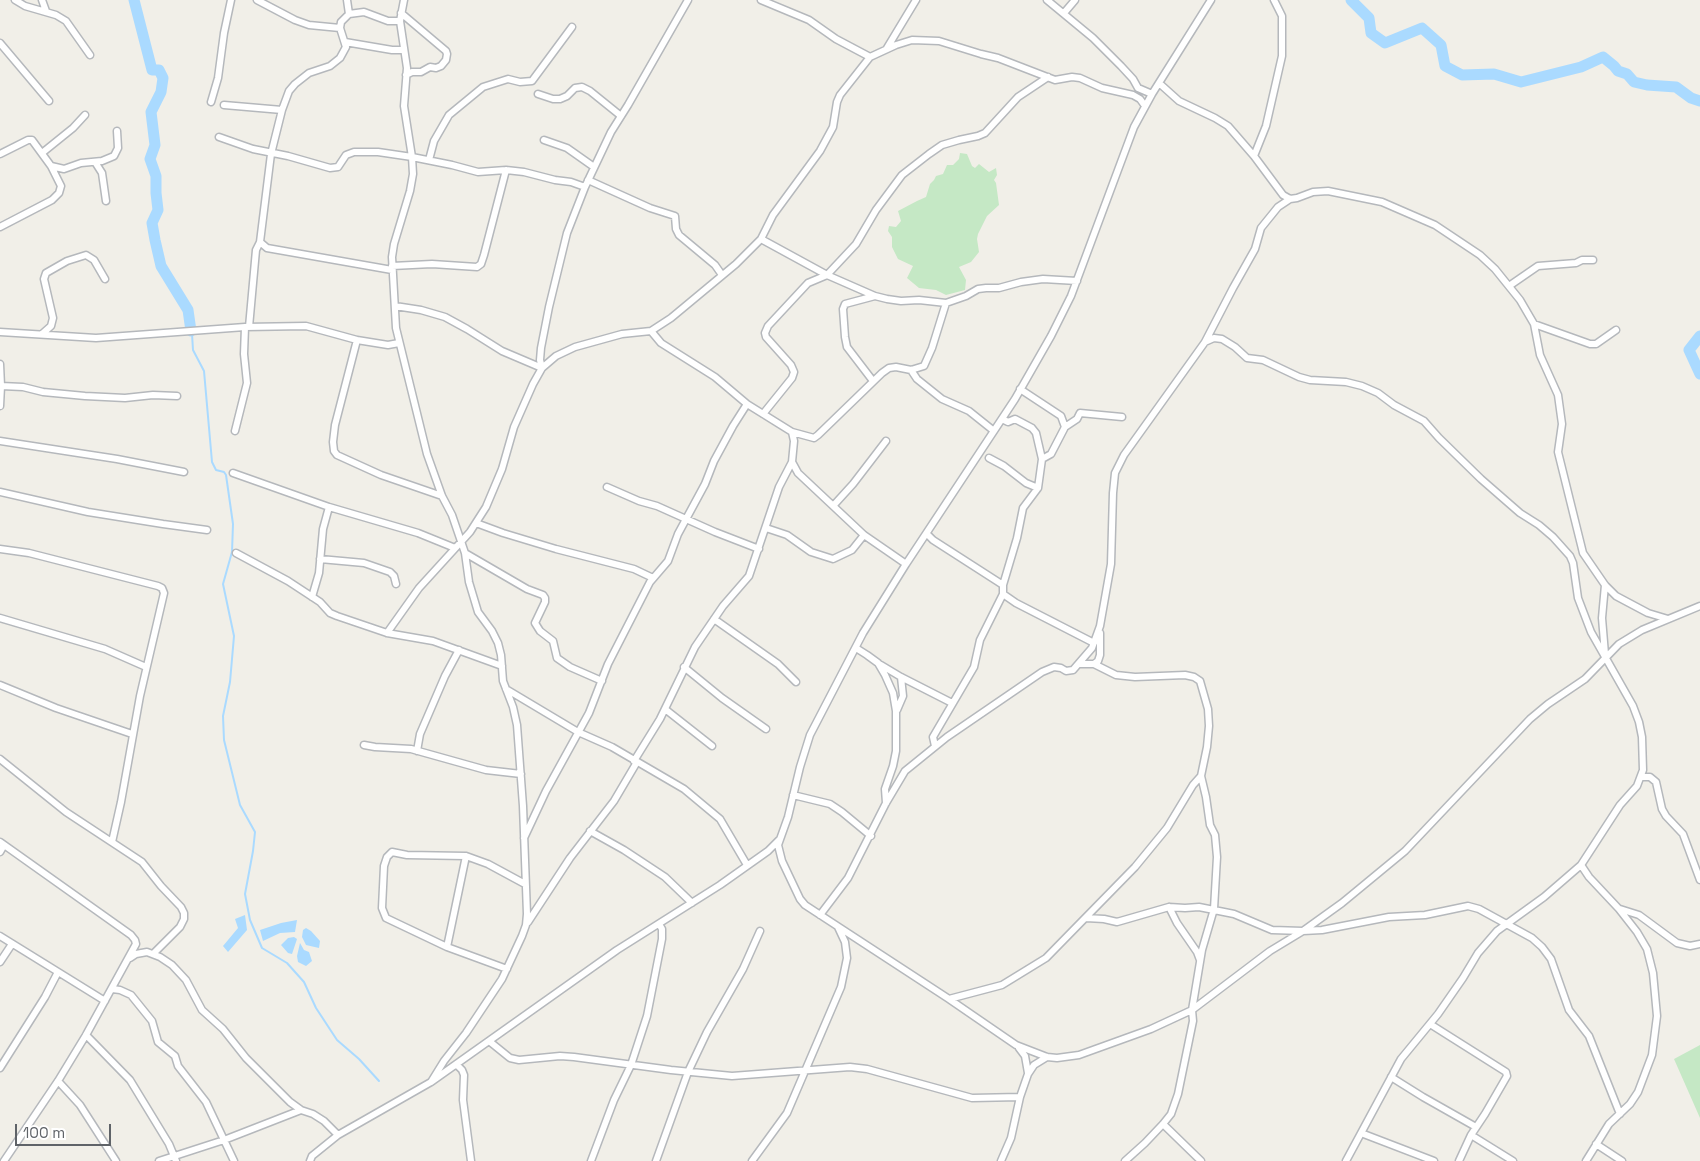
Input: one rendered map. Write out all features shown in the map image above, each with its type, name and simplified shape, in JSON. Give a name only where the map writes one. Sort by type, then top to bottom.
[{"type":"street","points":[[15,0],[25,6],[46,11],[66,21],[90,55]]},
{"type":"street","points":[[42,0],[46,11]]},
{"type":"street","points":[[211,102],[218,78],[231,0]]},
{"type":"street","points":[[257,0],[296,20],[309,24],[340,28]]},
{"type":"street","points":[[347,0],[349,14]]},
{"type":"street","points":[[404,0],[400,21],[406,75],[404,106],[413,174],[410,191],[394,244],[392,268],[399,343],[427,454],[462,543],[474,600],[482,618],[498,643],[503,681],[513,707],[521,774],[526,925]]},
{"type":"street","points":[[542,368],[540,348],[551,299],[567,233],[585,187],[621,116],[688,0]]},
{"type":"street","points":[[761,0],[809,20],[836,39],[870,57]]},
{"type":"street","points":[[887,49],[916,0]]},
{"type":"street","points":[[1047,0],[1080,26],[1112,56],[1133,79],[1138,88],[1152,94]]},
{"type":"street","points":[[1064,13],[1075,0]]},
{"type":"street","points":[[310,1161],[316,1152],[338,1136],[457,1065],[617,950],[692,903],[768,851],[779,840],[786,825],[810,735],[856,648],[906,564],[1002,419],[1065,311],[1134,128],[1158,83],[1211,0]]},
{"type":"street","points":[[1254,156],[1266,126],[1282,56],[1282,16],[1274,0]]},
{"type":"street","points":[[235,431],[247,383],[244,354],[256,250],[260,242],[271,154],[282,110],[289,91],[309,73],[330,66],[344,54],[345,42],[340,28],[344,17],[349,14],[364,12],[388,21],[400,21]]},
{"type":"street","points":[[401,13],[447,54],[446,60],[439,67],[430,67],[421,72],[406,75]]},
{"type":"street","points":[[430,160],[434,141],[449,115],[483,88],[508,79],[520,82],[532,80],[572,27]]},
{"type":"street","points":[[387,633],[419,588],[462,543],[486,507],[502,470],[514,427],[542,368],[556,356],[575,347],[622,334],[650,332],[722,275],[762,238],[773,215],[829,136],[840,96],[870,57],[912,40],[939,40],[998,58],[1055,80],[1072,77],[1080,78],[1102,88],[1133,95],[1140,99],[1145,106]]},
{"type":"street","points":[[345,42],[392,50],[404,50]]},
{"type":"street","points":[[0,43],[49,100]]},
{"type":"street","points":[[762,414],[792,378],[794,372],[791,365],[766,337],[766,329],[811,280],[828,275],[856,244],[876,210],[902,175],[942,145],[978,136],[985,132],[1018,97],[1048,77]]},
{"type":"street","points":[[1158,83],[1179,101],[1228,126],[1254,156],[1276,188],[1282,195],[1290,199]]},
{"type":"street","points":[[538,94],[553,99],[560,99],[567,96],[575,88],[582,87],[590,91],[621,116]]},
{"type":"street","points":[[224,105],[282,110]]},
{"type":"street","points":[[42,153],[73,128],[84,115]]},
{"type":"street","points":[[51,166],[64,169],[81,163],[95,162],[114,156],[117,153],[117,131]]},
{"type":"street","points":[[219,137],[271,154],[288,156],[324,168],[338,167],[346,155],[354,152],[378,152],[430,160],[478,172],[506,170],[530,173],[585,187]]},
{"type":"street","points":[[0,154],[30,140],[34,141],[51,166],[60,189],[57,196],[52,200],[0,227]]},
{"type":"street","points":[[544,140],[567,148],[594,167]]},
{"type":"street","points":[[95,162],[102,173],[106,201]]},
{"type":"street","points":[[58,180],[64,169]]},
{"type":"street","points":[[260,242],[267,248],[392,268],[432,264],[474,267],[480,264],[494,220],[506,170]]},
{"type":"street","points":[[588,180],[650,208],[674,215],[679,235],[715,265],[722,275]]},
{"type":"street","points":[[820,915],[842,888],[886,803],[905,771],[935,746],[1042,672],[1054,667],[1069,671],[1079,664],[1094,643],[1100,626],[1111,564],[1115,473],[1124,455],[1206,342],[1255,249],[1261,228],[1278,208],[1290,199],[1313,192],[1328,191],[1362,196],[1398,208],[1435,225],[1458,239],[1480,255],[1509,286],[1534,324],[1540,355],[1558,395],[1562,424],[1558,452],[1582,554],[1605,585],[1616,596],[1633,606],[1669,620]]},
{"type":"street","points":[[762,238],[828,275],[875,296],[901,301],[920,300],[946,303],[966,296],[978,289],[1000,288],[1021,282],[1043,279],[1077,281]]},
{"type":"street","points":[[42,334],[51,326],[53,318],[44,279],[46,273],[67,261],[86,255],[94,260],[105,279]]},
{"type":"street","points":[[1509,286],[1538,266],[1593,260]]},
{"type":"street","points":[[873,381],[847,347],[844,337],[843,309],[845,304],[875,296]]},
{"type":"street","points":[[650,332],[660,343],[715,377],[762,414],[792,432],[814,438],[889,368],[896,367],[911,370],[921,368],[926,364],[946,303]]},
{"type":"street","points":[[395,306],[421,310],[445,317],[502,351],[542,368]]},
{"type":"street","points":[[1534,324],[1590,344],[1596,344],[1616,330]]},
{"type":"street","points":[[0,332],[96,338],[247,327],[306,326],[357,340],[388,345],[399,343]]},
{"type":"street","points":[[1206,342],[1214,338],[1222,339],[1236,347],[1247,358],[1263,360],[1310,380],[1346,382],[1362,386],[1378,393],[1424,421],[1438,438],[1481,480],[1520,513],[1539,525],[1562,546],[1573,563],[1578,598],[1593,636],[1637,714],[1643,756],[1641,777],[1636,786],[1620,806],[1582,865],[1516,919],[1506,924],[1490,938],[1478,953],[1463,978],[1430,1024],[1401,1059],[1346,1161]]},
{"type":"street","points":[[357,340],[335,425],[334,452],[381,475],[442,496]]},
{"type":"street","points":[[0,364],[0,406]]},
{"type":"street","points":[[911,370],[917,379],[942,399],[969,411],[994,431]]},
{"type":"street","points":[[1,386],[23,387],[43,392],[85,396],[125,398],[177,396]]},
{"type":"street","points":[[1020,389],[1061,416],[1065,427]]},
{"type":"street","points":[[524,839],[546,791],[589,713],[608,664],[653,578],[668,560],[717,454],[747,404]]},
{"type":"street","points":[[1042,460],[1051,454],[1065,427],[1077,419],[1080,413],[1122,416]]},
{"type":"street","points":[[935,746],[933,737],[974,667],[980,640],[1003,594],[1003,585],[1017,538],[1023,508],[1038,488],[1042,460],[1036,434],[1032,428],[1015,419],[1008,422],[1002,419]]},
{"type":"street","points":[[430,1082],[493,994],[507,969],[526,925],[570,858],[614,802],[665,709],[695,647],[714,619],[750,576],[779,487],[792,462],[794,441],[792,432]]},
{"type":"street","points":[[0,441],[117,459],[184,472]]},
{"type":"street","points":[[833,506],[886,442]]},
{"type":"street","points":[[989,458],[1004,466],[1026,483],[1038,488]]},
{"type":"street","points":[[792,462],[798,473],[864,535],[906,564]]},
{"type":"street","points":[[233,473],[329,507],[418,532],[456,548]]},
{"type":"street","points":[[607,486],[639,501],[657,506],[759,549]]},
{"type":"street","points":[[0,492],[88,512],[207,530]]},
{"type":"street","points":[[312,597],[319,573],[323,529],[329,507]]},
{"type":"street","points":[[476,523],[556,549],[634,569],[653,578]]},
{"type":"street","points":[[766,528],[787,535],[811,552],[833,559],[852,550],[864,535]]},
{"type":"street","points":[[927,534],[933,540],[1003,585]]},
{"type":"street","points":[[0,549],[29,553],[158,586],[162,588],[164,593],[132,734],[121,802],[112,842]]},
{"type":"street","points":[[236,553],[288,581],[320,602],[330,613],[387,633],[433,641],[502,666]]},
{"type":"street","points":[[465,553],[527,589],[543,594],[545,602],[535,623],[540,631],[553,642],[557,658],[602,682]]},
{"type":"street","points":[[1573,563],[1582,554]]},
{"type":"street","points":[[320,559],[364,563],[390,572],[394,576],[396,584]]},
{"type":"street","points":[[1605,585],[1602,618],[1606,658]]},
{"type":"street","points":[[1003,594],[1094,643]]},
{"type":"street","points":[[779,840],[782,861],[796,892],[806,906],[1016,1045],[1047,1057],[1057,1058],[1079,1055],[1151,1029],[1192,1010],[1270,951],[1303,931],[1342,903],[1405,851],[1530,720],[1585,679],[1619,644],[1628,638],[1700,606]]},
{"type":"street","points":[[0,618],[105,649],[146,668]]},
{"type":"street","points":[[714,619],[778,664],[796,682]]},
{"type":"street","points":[[1094,664],[1098,661],[1100,655],[1100,626]]},
{"type":"street","points":[[856,648],[901,677],[952,704]]},
{"type":"street","points":[[417,751],[420,734],[445,676],[459,650]]},
{"type":"street","points":[[878,663],[890,684],[896,711],[896,751],[885,789],[886,803]]},
{"type":"street","points":[[1079,664],[1094,664],[1116,674],[1135,677],[1185,675],[1194,677],[1200,681],[1208,709],[1207,747],[1201,776],[1210,825],[1215,835],[1217,856],[1214,909],[1200,960],[1192,1010],[1193,1021],[1175,1106],[1163,1124],[1125,1161]]},
{"type":"street","points":[[684,667],[722,698],[766,729]]},
{"type":"street","points":[[901,677],[903,696]]},
{"type":"street","points":[[0,685],[56,708],[132,734]]},
{"type":"street","points":[[896,711],[907,690],[916,685]]},
{"type":"street","points":[[506,690],[578,732],[612,747],[677,784],[716,815],[726,827],[746,865]]},
{"type":"street","points":[[665,709],[712,746]]},
{"type":"street","points":[[364,745],[410,749],[486,770],[521,774]]},
{"type":"street","points":[[0,759],[66,812],[142,862],[181,907],[184,919],[180,927],[154,954]]},
{"type":"street","points":[[949,999],[1002,985],[1046,958],[1123,880],[1167,828],[1192,785],[1201,776]]},
{"type":"street","points":[[1641,777],[1650,777],[1656,782],[1662,809],[1683,834],[1700,880]]},
{"type":"street","points":[[793,796],[830,804],[870,836]]},
{"type":"street","points":[[590,831],[624,850],[665,877],[692,903]]},
{"type":"street","points":[[0,852],[2,844],[131,935],[136,944],[112,990],[58,1081],[3,1158]]},
{"type":"street","points":[[507,969],[447,947],[386,918],[382,908],[384,866],[387,857],[392,852],[407,855],[466,856],[488,864],[526,884]]},
{"type":"street","points":[[447,947],[466,856]]},
{"type":"street","points":[[1582,865],[1589,877],[1619,909],[1637,932],[1647,949],[1653,973],[1657,1016],[1652,1055],[1638,1092],[1630,1104],[1609,1124],[1586,1161]]},
{"type":"street","points":[[1086,918],[1118,922],[1169,907],[1199,907],[1234,914],[1272,930],[1303,931],[1322,930],[1389,917],[1424,915],[1468,906],[1479,909],[1532,938],[1542,947],[1550,959],[1569,1010],[1589,1036],[1620,1114]]},
{"type":"street","points":[[1169,907],[1200,960]]},
{"type":"street","points":[[1619,909],[1639,915],[1677,943],[1690,946],[1700,944]]},
{"type":"street","points":[[591,1161],[614,1100],[631,1065],[650,1004],[662,939],[662,929],[659,924]]},
{"type":"street","points":[[752,1161],[786,1113],[823,1026],[834,1005],[844,976],[846,950],[842,934],[837,926]]},
{"type":"street","points":[[656,1161],[688,1072],[707,1032],[743,968],[760,931]]},
{"type":"street","points":[[0,936],[105,1001]]},
{"type":"street","points":[[0,962],[12,944]]},
{"type":"street","points":[[129,958],[142,952],[154,954],[178,970],[186,980],[206,1015],[223,1029],[246,1058],[301,1110],[313,1114],[338,1136]]},
{"type":"street","points":[[0,1068],[45,997],[58,972]]},
{"type":"street","points":[[112,990],[127,992],[148,1015],[156,1031],[158,1042],[175,1056],[178,1066],[199,1092],[234,1161]]},
{"type":"street","points":[[1430,1024],[1506,1072],[1507,1076],[1462,1150],[1459,1161]]},
{"type":"street","points":[[86,1035],[130,1080],[169,1144],[175,1158]]},
{"type":"street","points":[[489,1041],[510,1058],[519,1060],[560,1056],[688,1072],[744,1076],[842,1067],[859,1068],[972,1098],[1020,1097]]},
{"type":"street","points":[[1016,1045],[1025,1056],[1028,1074]]},
{"type":"street","points":[[1000,1161],[1011,1138],[1020,1097],[1028,1074],[1034,1065],[1047,1057]]},
{"type":"street","points":[[457,1065],[464,1075],[463,1100],[471,1161]]},
{"type":"street","points":[[1391,1077],[1476,1127]]},
{"type":"street","points":[[58,1081],[80,1105],[116,1161]]},
{"type":"street","points":[[160,1161],[175,1158],[301,1110]]},
{"type":"street","points":[[1163,1124],[1201,1161]]},
{"type":"street","points":[[1361,1133],[1434,1161]]},
{"type":"street","points":[[1471,1135],[1512,1161]]},
{"type":"street","points":[[1596,1144],[1622,1161]]},
{"type":"green space","points":[[960,153],[967,154],[972,166],[975,168],[979,164],[989,172],[996,168],[997,175],[994,180],[999,205],[987,216],[978,234],[979,252],[971,262],[959,267],[966,280],[965,290],[946,295],[936,290],[919,288],[907,278],[913,266],[898,259],[892,247],[892,237],[888,231],[889,226],[896,227],[901,221],[898,211],[926,197],[930,184],[936,176],[943,174],[947,165],[953,165],[959,159]]},
{"type":"green space","points":[[1700,1045],[1700,1118],[1674,1059]]},
{"type":"water","points":[[245,915],[247,930],[228,952],[223,946],[238,928],[235,919]]},
{"type":"water","points":[[297,920],[295,932],[280,933],[263,941],[260,930]]},
{"type":"water","points":[[306,928],[320,941],[319,948],[306,945],[302,937],[303,930]]},
{"type":"water","points":[[294,937],[297,939],[292,954],[288,953],[281,945],[288,938]]},
{"type":"water","points":[[300,943],[304,950],[309,952],[312,961],[306,966],[298,962],[297,956]]},
{"type":"waterway","points":[[134,0],[152,70],[159,70],[163,78],[161,92],[151,112],[155,145],[150,159],[156,176],[158,210],[152,223],[161,266],[188,310],[191,331]]},
{"type":"waterway","points":[[1351,0],[1369,18],[1371,33],[1385,43],[1422,28],[1441,45],[1445,66],[1462,75],[1494,74],[1521,82],[1581,67],[1603,57],[1618,71],[1627,74],[1634,82],[1676,87],[1691,98],[1700,101]]},
{"type":"waterway","points":[[192,334],[193,350],[204,371],[212,462],[216,470],[224,472],[226,475],[233,524],[232,552],[223,584],[234,636],[230,682],[223,716],[224,740],[240,805],[255,832],[245,894],[250,920],[262,948],[287,963],[304,982],[316,1008],[337,1040],[359,1059],[379,1081]]},
{"type":"waterway","points":[[1700,336],[1689,350],[1700,374]]}]
